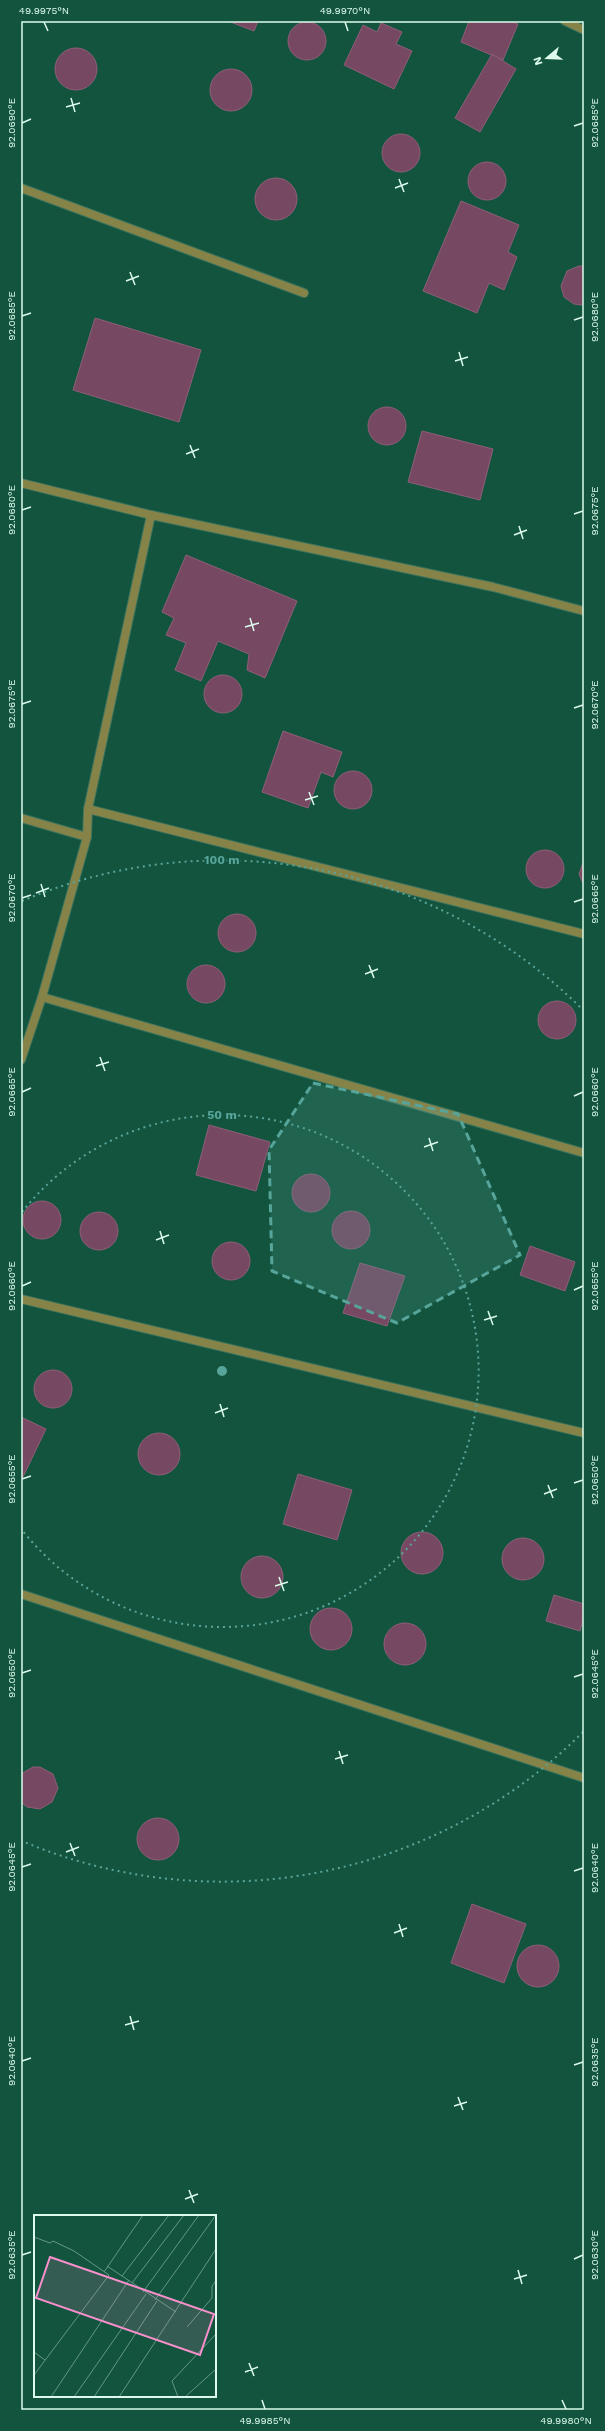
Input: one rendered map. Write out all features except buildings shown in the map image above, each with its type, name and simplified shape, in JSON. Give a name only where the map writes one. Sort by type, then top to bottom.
[{"type":"street","points":[[565,21],[584,30]]},
{"type":"street","points":[[21,188],[304,293]]},
{"type":"street","points":[[21,483],[150,515],[493,587],[584,612]]},
{"type":"street","points":[[21,1060],[25,1037],[42,997],[87,837],[88,809],[150,515]]},
{"type":"street","points":[[88,809],[584,934]]},
{"type":"street","points":[[21,818],[87,837]]},
{"type":"street","points":[[42,997],[584,1152]]},
{"type":"street","points":[[21,1299],[584,1433]]},
{"type":"street","points":[[21,1594],[584,1778]]},
{"type":"highlighted area","points":[[313,1083],[458,1114],[520,1255],[397,1323],[272,1271],[269,1150]]}]
